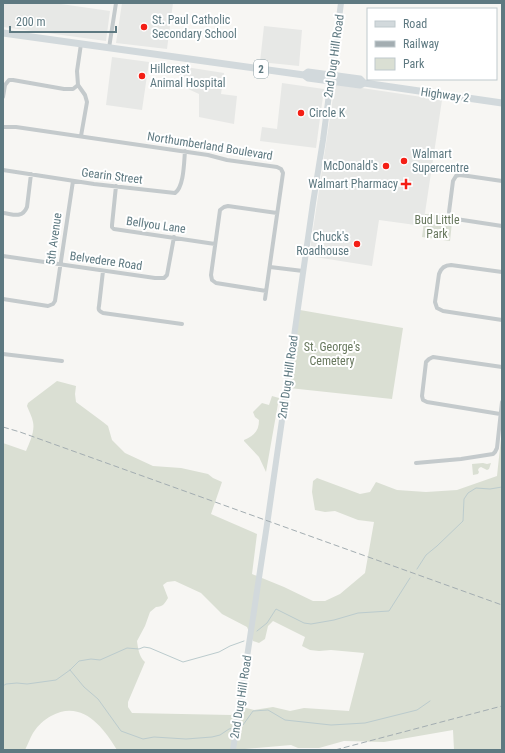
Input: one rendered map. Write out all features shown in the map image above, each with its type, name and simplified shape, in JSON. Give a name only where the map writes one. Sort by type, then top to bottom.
[{"type":"main road","name":"2","points":[[3,33],[109,48]]},
{"type":"main road","name":"Highway 2","points":[[109,48],[304,75],[308,72],[332,78],[360,79],[364,84],[502,103]]},
{"type":"street","points":[[109,48],[116,3]]},
{"type":"street","name":"2nd Dug Hill Road","points":[[233,750],[332,78],[341,3]]},
{"type":"street","points":[[81,44],[77,71],[78,85],[85,95],[87,102],[81,136]]},
{"type":"street","points":[[3,97],[5,85],[9,80],[64,89],[73,89],[78,85]]},
{"type":"street","name":"Northumberland Boulevard","points":[[3,127],[16,127],[208,154],[227,160],[277,167],[281,169],[283,173],[265,299]]},
{"type":"street","name":"Gearin Street","points":[[3,170],[73,181],[175,193],[178,192],[181,185],[185,151]]},
{"type":"street","points":[[3,213],[21,215],[25,212],[27,208],[32,174]]},
{"type":"street","points":[[502,181],[459,175],[456,176],[453,181],[449,212],[452,217],[456,219],[502,226]]},
{"type":"street","name":"5th Avenue","points":[[3,299],[48,306],[53,304],[55,301],[73,181]]},
{"type":"street","name":"Bellyou Lane","points":[[116,186],[112,228],[216,244]]},
{"type":"street","points":[[266,290],[216,283],[212,280],[211,275],[220,210],[228,206],[277,213]]},
{"type":"street","name":"Belvedere Road","points":[[3,256],[103,271],[164,278],[168,272],[174,237]]},
{"type":"street","points":[[502,272],[452,265],[445,266],[439,274],[435,302],[437,308],[443,311],[502,320]]},
{"type":"street","points":[[270,267],[303,271]]},
{"type":"street","points":[[103,271],[98,309],[100,311],[103,313],[182,324]]},
{"type":"street","points":[[3,354],[62,361]]},
{"type":"street","points":[[500,414],[426,402],[422,396],[426,362],[429,358],[433,357],[502,367]]},
{"type":"street","points":[[416,463],[461,459],[493,454],[497,448],[502,402]]},
{"type":"shaded area","points":[[3,3],[54,3],[110,11],[106,41],[3,27]]},
{"type":"shaded area","name":"St. Paul Catholic Secondary School","points":[[122,3],[173,3],[167,49],[116,43]]},
{"type":"shaded area","points":[[264,26],[302,30],[299,66],[260,62]]},
{"type":"shaded area","points":[[112,57],[149,62],[142,110],[106,105]]},
{"type":"shaded area","points":[[173,65],[224,73],[221,94],[237,96],[234,124],[199,117],[199,94],[186,88],[188,77],[172,74]]},
{"type":"shaded area","points":[[282,83],[324,89],[316,148],[260,141],[262,127],[277,129]]},
{"type":"shaded area","points":[[335,84],[442,100],[423,226],[379,220],[372,266],[309,256]]},
{"type":"green space","name":"Bud Little Park","points":[[425,214],[446,216],[452,222],[450,241],[422,237]]},
{"type":"green space","name":"St. George's Cemetery","points":[[300,310],[403,328],[392,399],[289,388]]},
{"type":"green space","points":[[57,381],[76,386],[76,402],[108,426],[112,440],[125,453],[153,466],[181,468],[208,474],[222,482],[211,514],[257,534],[252,574],[313,601],[325,601],[340,594],[365,573],[374,522],[358,520],[335,511],[325,512],[315,510],[312,492],[313,481],[317,478],[360,494],[370,492],[376,482],[397,490],[426,492],[457,490],[497,476],[502,429],[502,750],[454,750],[453,730],[384,742],[344,741],[319,748],[298,748],[291,745],[234,750],[117,750],[98,724],[81,713],[72,711],[62,712],[51,716],[44,721],[33,733],[25,750],[3,750],[3,443],[26,451],[33,429],[33,420],[27,406],[28,403]],"holes":[[[175,581],[201,593],[222,614],[247,627],[253,641],[259,643],[265,639],[268,626],[273,621],[305,637],[302,646],[310,650],[364,653],[349,711],[304,708],[290,711],[273,707],[254,710],[239,706],[231,715],[132,713],[128,707],[128,702],[145,662],[140,655],[137,641],[150,612],[156,607],[164,604],[168,598],[163,585],[167,582]]]},
{"type":"green space","points":[[272,396],[279,398],[266,472],[259,457],[244,440],[251,437],[258,427],[259,420],[255,417],[253,412],[262,403],[269,405]]},
{"type":"green space","points":[[491,463],[489,469],[487,470],[481,467],[478,470],[478,474],[473,475],[472,464]]},
{"type":"waterway","points":[[417,569],[426,555],[463,521],[464,499],[468,493],[476,488],[490,489],[502,487]]},
{"type":"waterway","points":[[257,631],[267,623],[276,609],[304,623],[311,624],[334,620],[358,613],[389,611],[410,578]]},
{"type":"waterway","points":[[3,686],[6,684],[27,684],[56,680],[70,670],[79,661],[91,659],[100,660],[127,648],[150,648],[183,662],[219,652],[244,641]]},
{"type":"waterway","points":[[70,670],[84,687],[98,699],[121,731],[143,739],[154,737],[186,739],[212,737],[220,735],[233,728]]},
{"type":"waterway","points":[[240,726],[243,725],[253,711],[268,710],[285,720],[331,725],[365,723],[417,710],[430,701]]},
{"type":"railway","points":[[3,427],[502,605]]},
{"type":"railway","points":[[335,750],[502,706]]},
{"type":"place","name":"St. Paul Catholic Secondary School","points":[[144,27]]},
{"type":"place","name":"Hillcrest Animal Hospital","points":[[142,76]]},
{"type":"place","name":"Circle K","points":[[301,113]]},
{"type":"place","name":"Walmart Supercentre","points":[[404,161]]},
{"type":"place","name":"McDonald's","points":[[386,166]]},
{"type":"place","name":"Walmart Pharmacy","points":[[406,184]]},
{"type":"place","name":"Chuck's Roadhouse","points":[[357,244]]}]
